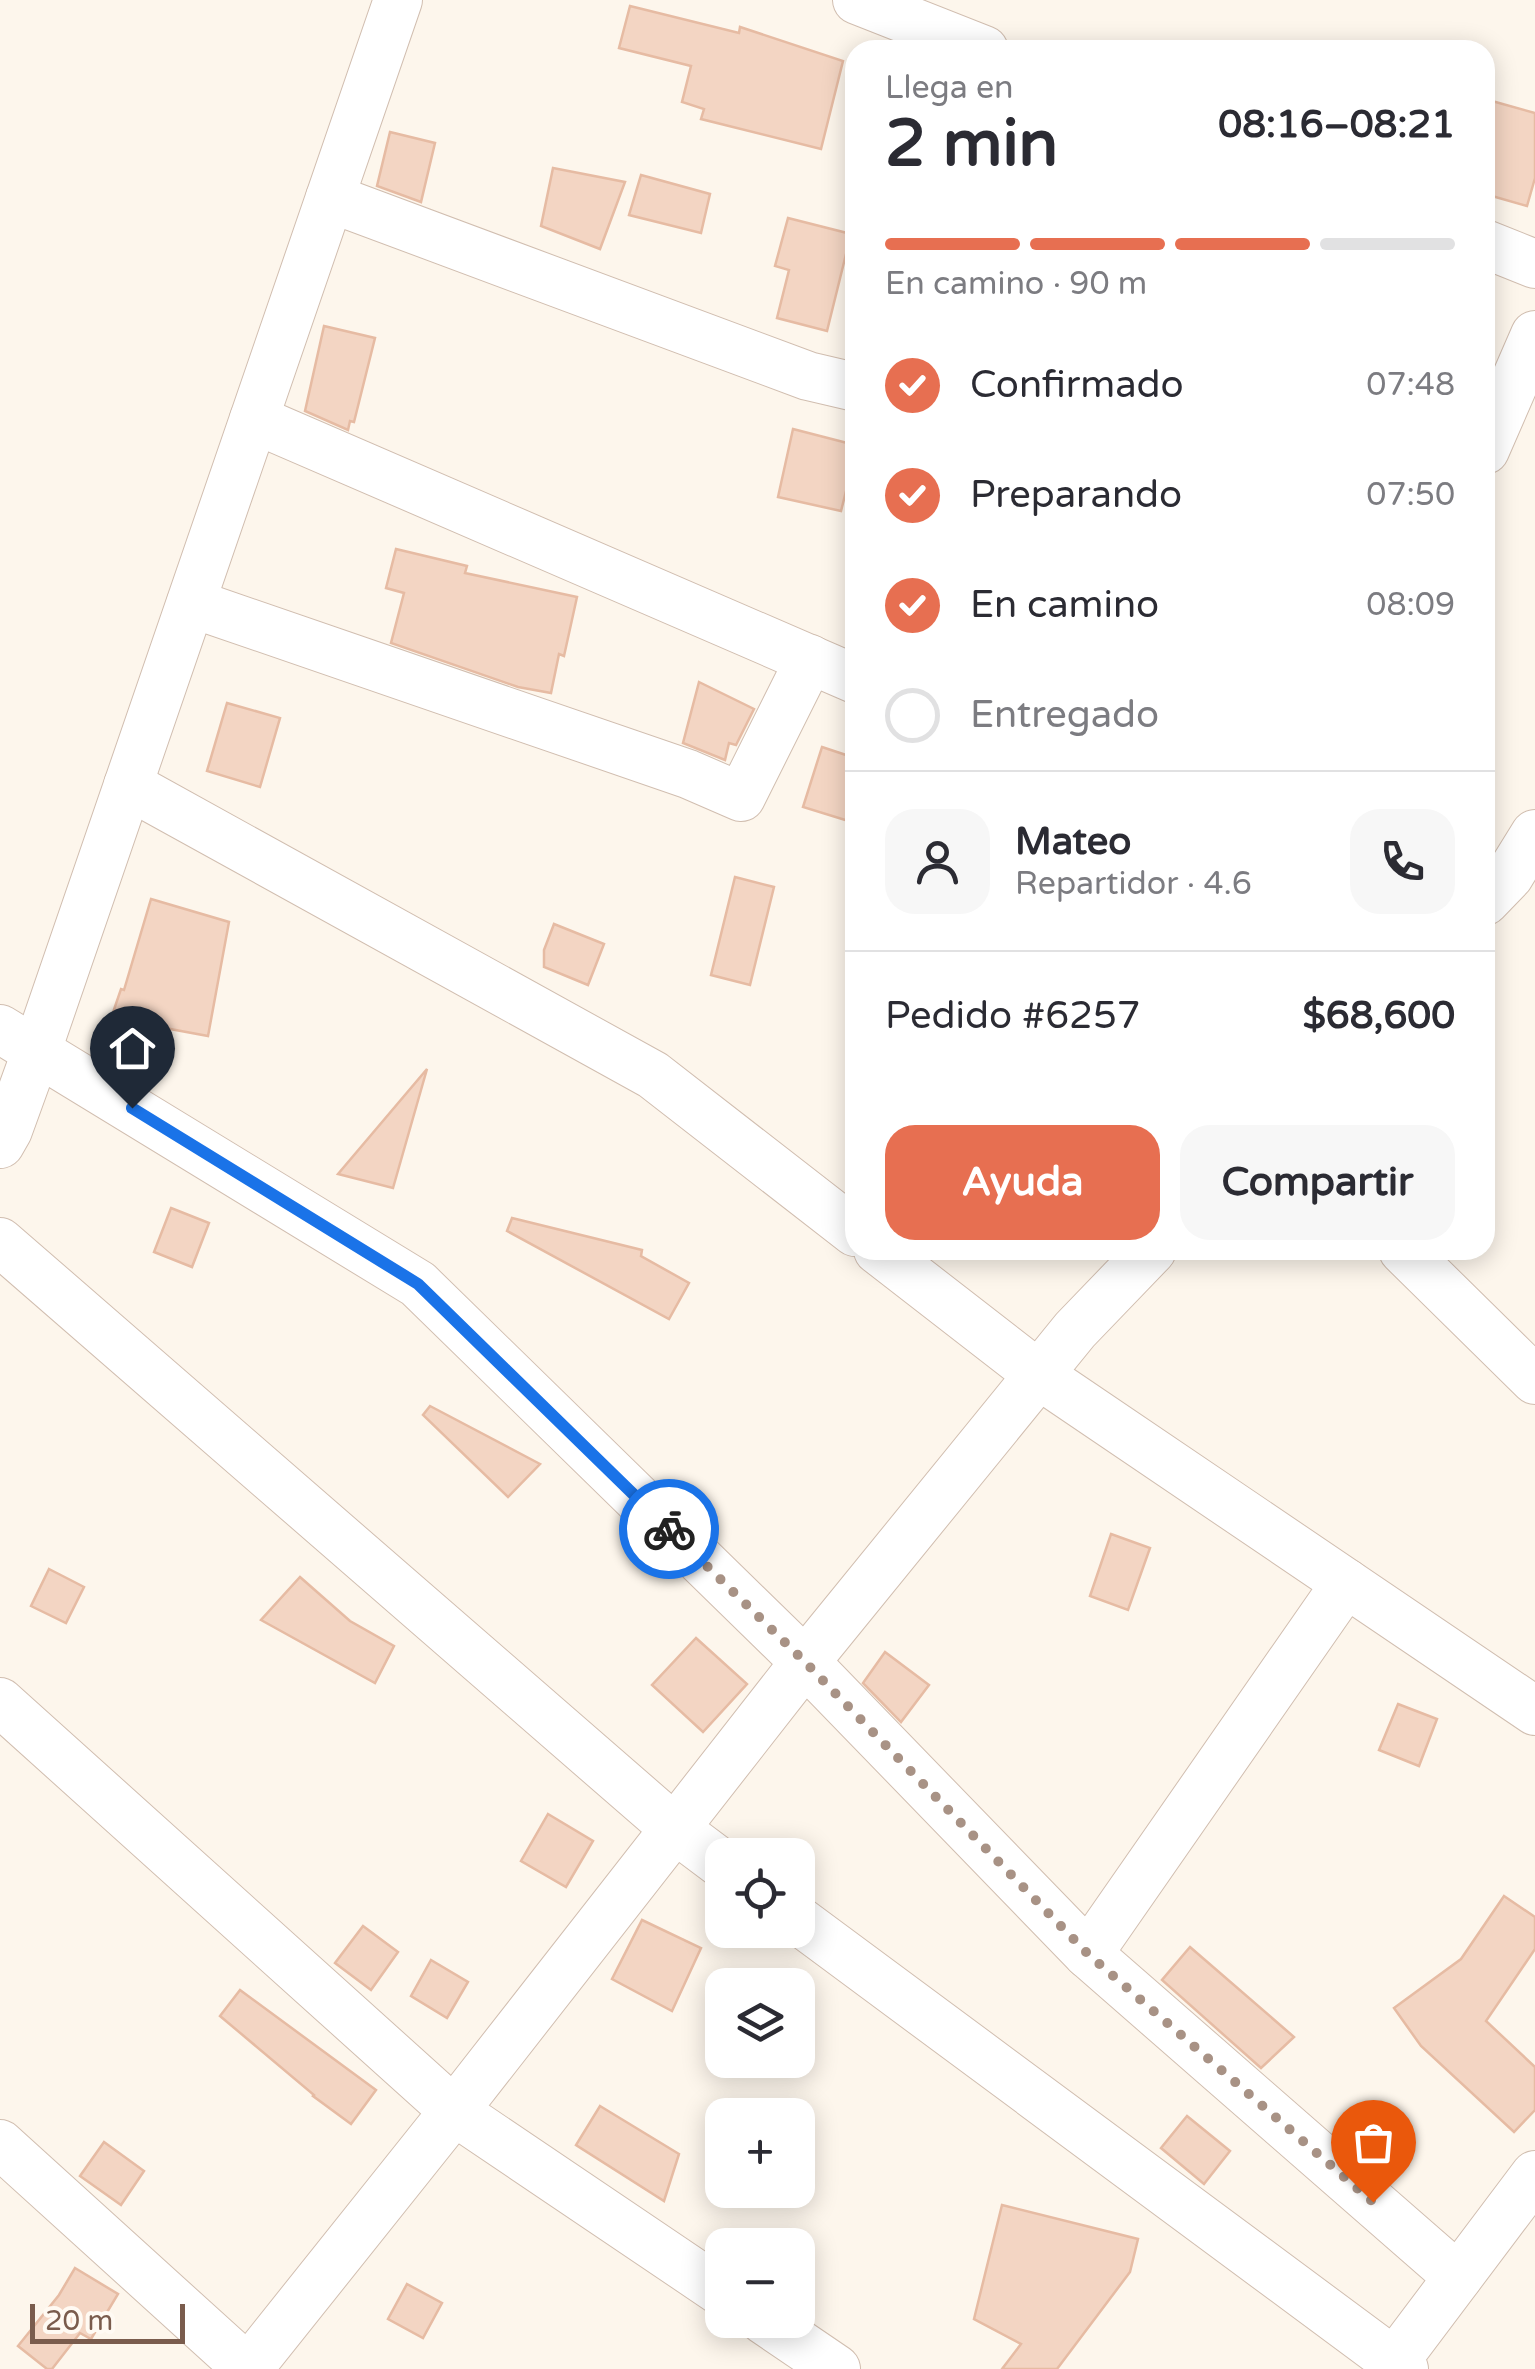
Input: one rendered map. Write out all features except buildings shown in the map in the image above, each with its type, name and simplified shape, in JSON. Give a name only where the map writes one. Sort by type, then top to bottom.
[{"type":"street","points":[[0,1144],[8,1130],[18,1040],[128,785],[398,0]]},
{"type":"street","points":[[857,0],[940,16],[971,40]]},
{"type":"street","points":[[330,198],[808,376],[845,385]]},
{"type":"street","points":[[1495,427],[1535,335]]},
{"type":"street","points":[[254,419],[845,675]]},
{"type":"street","points":[[191,603],[688,774],[741,797],[810,659]]},
{"type":"street","points":[[128,785],[653,1074],[845,1224]]},
{"type":"street","points":[[1495,891],[1509,876],[1535,834]]},
{"type":"street","points":[[18,1040],[418,1284],[805,1662],[1088,1954],[1458,2276]]},
{"type":"street","points":[[0,1242],[705,1851]]},
{"type":"street","points":[[891,1260],[1039,1375],[1535,1711]]},
{"type":"street","points":[[0,2144],[248,2369],[805,1662],[1075,1330],[1142,1260]]},
{"type":"street","points":[[1413,1260],[1535,1380]]},
{"type":"street","points":[[1088,1954],[1346,1584]]},
{"type":"street","points":[[0,1702],[454,2110],[705,2280]]},
{"type":"street","points":[[815,1933],[1396,2367],[1458,2276],[1535,2175]]},
{"type":"street","points":[[790,2338],[836,2369]]},
{"type":"way so far","points":[[669,1529],[805,1662],[1088,1954],[1373,2202]]},
{"type":"route","points":[[132,1108],[418,1284],[669,1529]]}]
